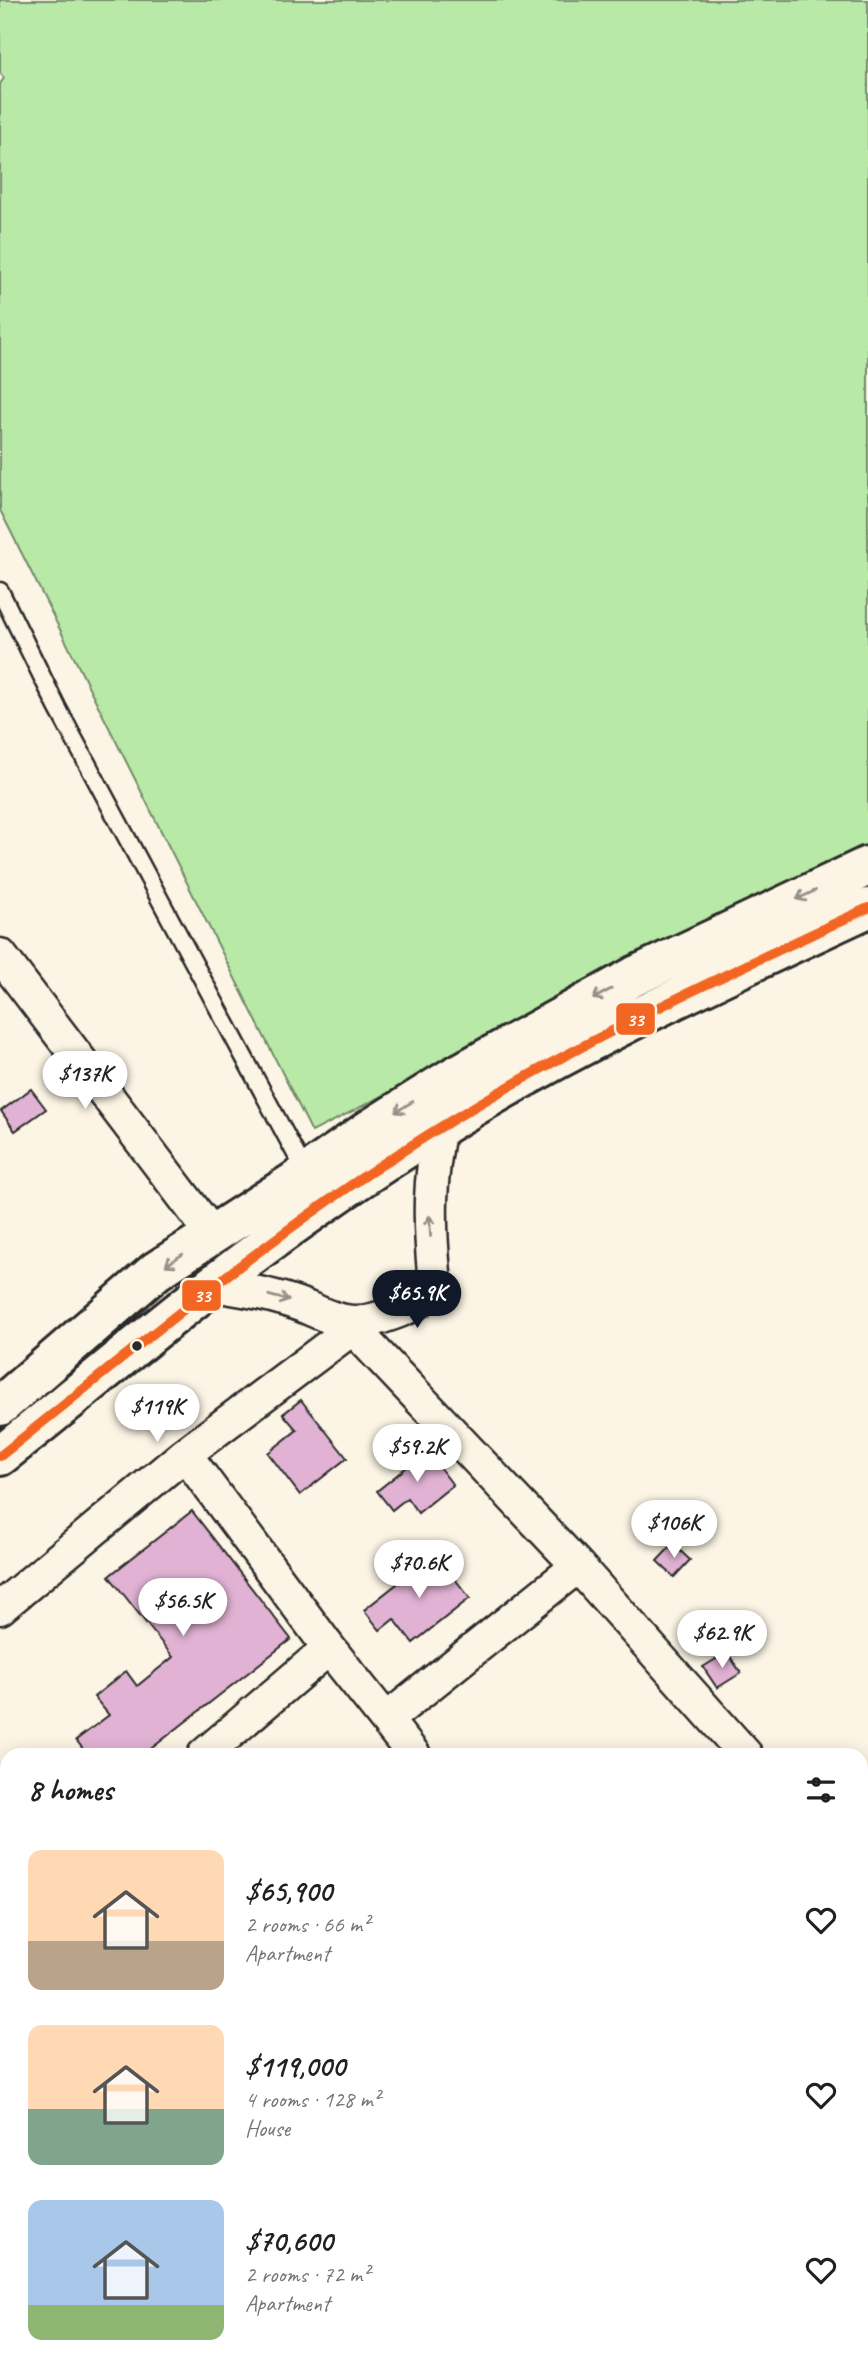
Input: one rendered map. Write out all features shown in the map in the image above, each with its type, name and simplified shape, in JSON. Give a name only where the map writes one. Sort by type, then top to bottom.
[{"type":"main road","points":[[0,1406],[156,1272],[451,1078],[635,976],[868,866]]},
{"type":"main road","points":[[0,1456],[213,1285],[351,1185],[440,1127],[530,1072],[606,1033],[868,908]]},
{"type":"street","points":[[0,956],[212,1234]]},
{"type":"street","points":[[0,1608],[185,1454],[349,1325],[377,1319],[421,1300],[432,1285],[434,1273],[429,1201],[432,1164],[440,1127]]},
{"type":"street","points":[[213,1285],[289,1301],[349,1325],[578,1566],[740,1748]]},
{"type":"street","points":[[185,1454],[329,1648],[409,1748]]},
{"type":"street","points":[[387,1719],[578,1566]]},
{"type":"street","points":[[212,1748],[329,1648]]},
{"type":"lane","points":[[0,591],[57,707],[306,1173]]},
{"type":"green space","points":[[0,0],[868,0],[868,847],[312,1132],[0,510],[0,84],[4,78],[0,73]]},
{"type":"building","points":[[31,1089],[46,1109],[15,1131],[1,1111]]},
{"type":"building","points":[[301,1400],[347,1458],[300,1495],[268,1453],[297,1430],[283,1414]]},
{"type":"building","points":[[427,1451],[453,1485],[418,1513],[407,1498],[392,1510],[377,1491]]},
{"type":"building","points":[[192,1511],[291,1639],[152,1748],[82,1748],[76,1740],[109,1715],[94,1697],[126,1671],[137,1686],[173,1657],[109,1576]]},
{"type":"building","points":[[673,1544],[690,1560],[674,1577],[657,1561]]},
{"type":"building","points":[[435,1554],[470,1598],[413,1643],[394,1619],[380,1630],[364,1610]]},
{"type":"building","points":[[727,1652],[741,1673],[717,1688],[703,1667]]},
{"type":"transit line","name":"33","points":[[0,1456],[251,1257],[355,1182],[409,1147],[577,1049],[868,908]]}]
